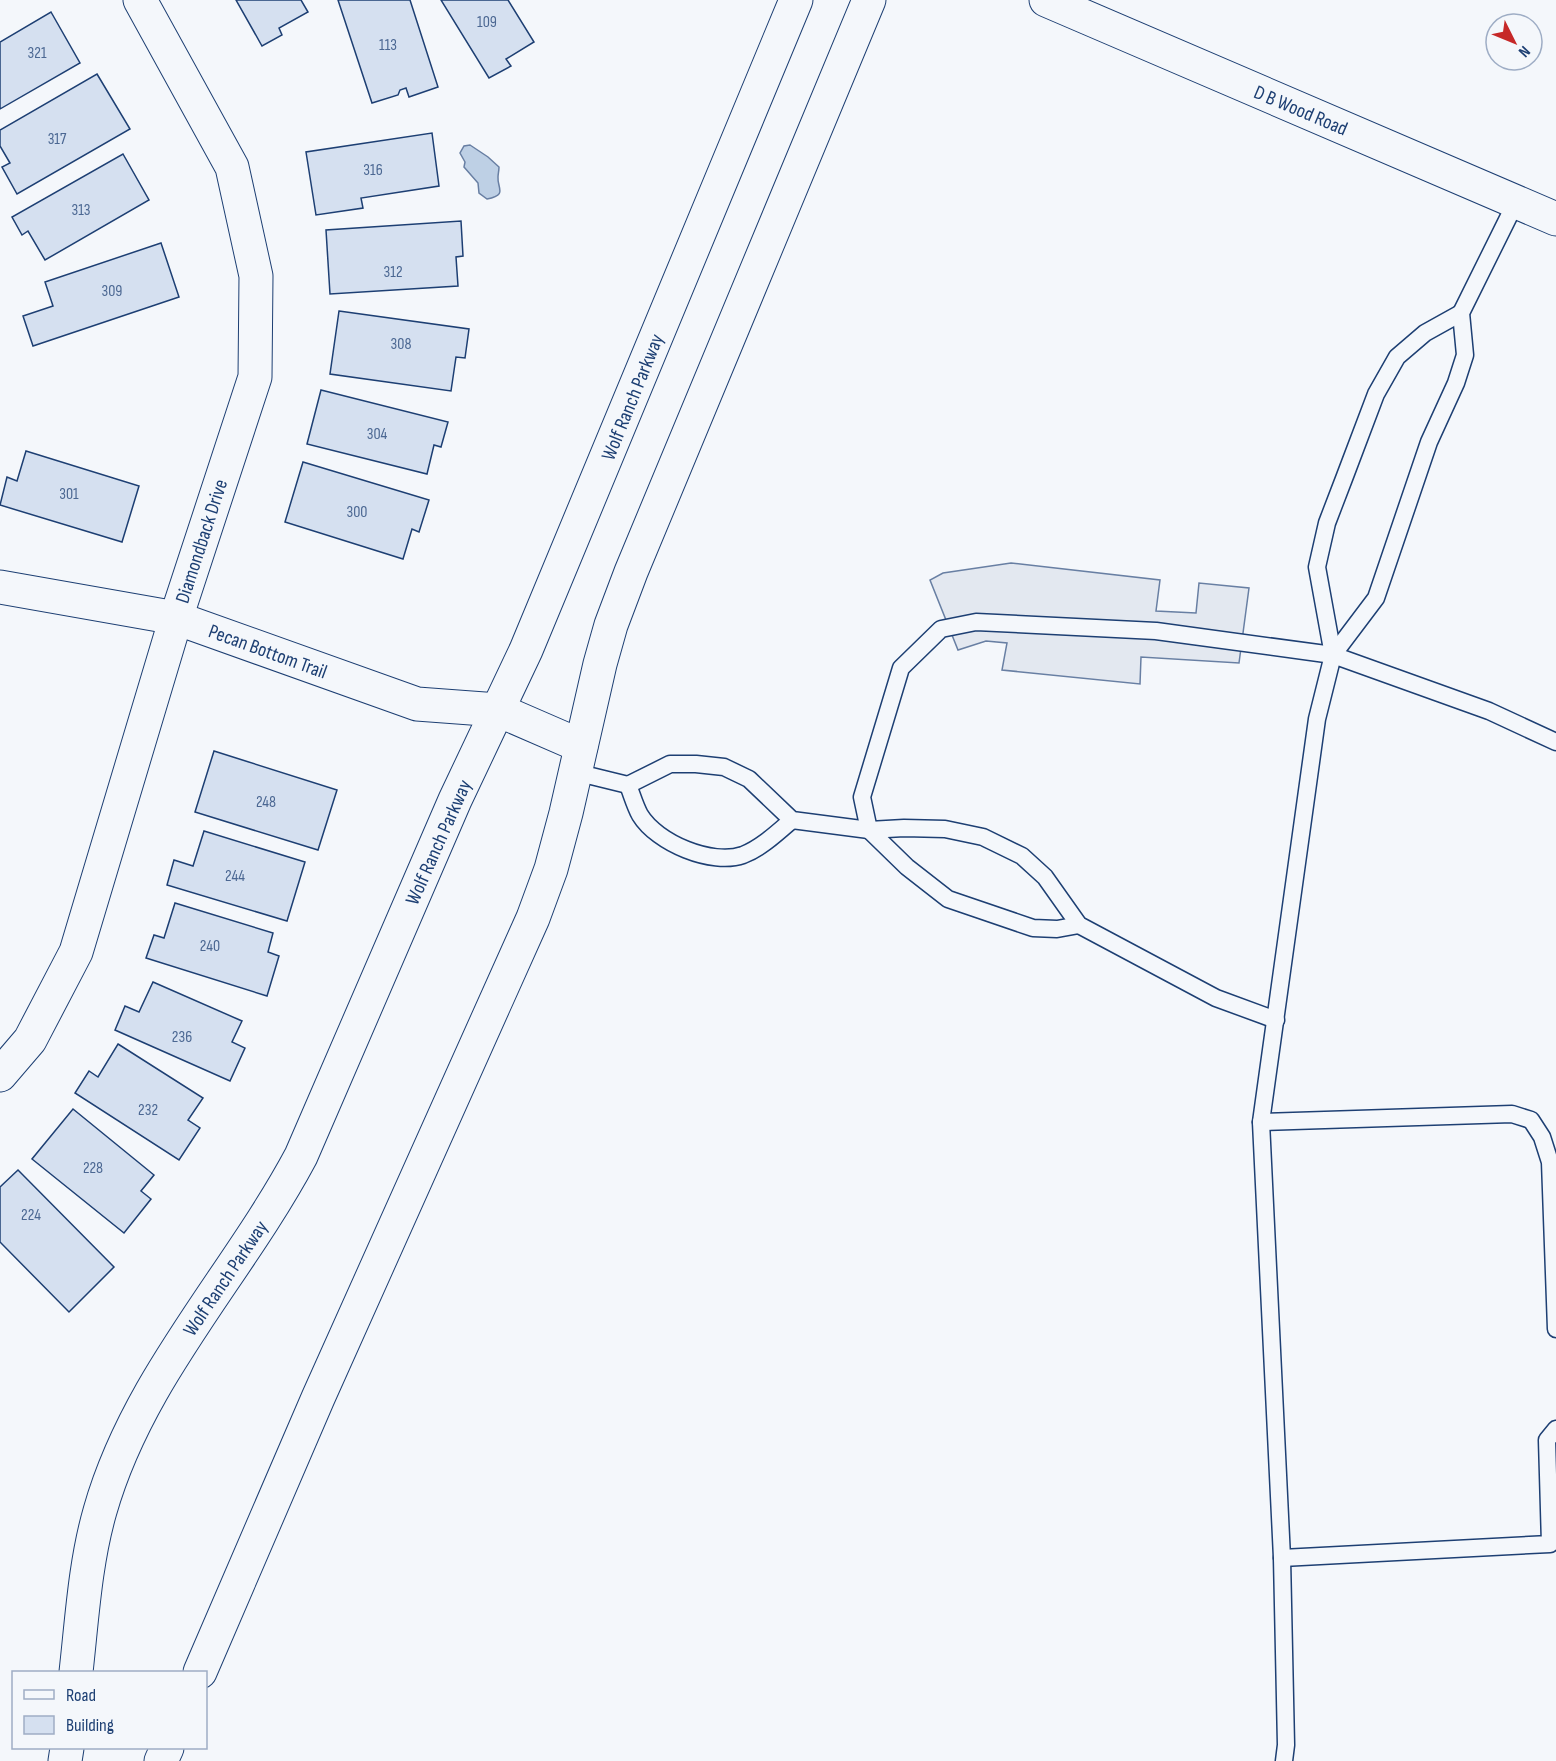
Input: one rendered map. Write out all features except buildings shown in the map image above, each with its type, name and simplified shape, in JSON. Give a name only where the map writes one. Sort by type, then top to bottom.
[{"type":"street","name":"Diamondback Drive","points":[[0,1075],[30,1040],[76,952],[176,618],[255,377],[256,276],[232,167],[140,0]]},
{"type":"street","name":"Wolf Ranch Parkway","points":[[76,1671],[93,1541],[100,1510],[129,1435],[166,1365],[285,1188],[301,1156],[455,800],[526,650],[796,0]]},
{"type":"street","points":[[200,1671],[318,1398],[533,918],[551,869],[600,664],[631,572],[869,0]]},
{"type":"street","name":"D B Wood Road","points":[[1046,0],[1556,219]]},
{"type":"street","name":"Pecan Bottom Trail","points":[[0,587],[176,618],[417,704],[498,710],[578,759]]},
{"type":"lane","points":[[1284,1761],[1286,1745],[1282,1558],[1261,1122],[1317,719],[1333,655],[1376,598],[1429,442],[1456,383],[1465,355],[1461,313],[1516,202]]},
{"type":"lane","points":[[1333,655],[1317,567],[1327,523],[1376,394],[1397,357],[1425,333],[1461,313]]},
{"type":"lane","points":[[1079,925],[1057,929],[1034,928],[948,899],[908,867],[869,830],[862,796],[901,668],[941,629],[976,621],[1156,631],[1333,655],[1489,711],[1556,742]]},
{"type":"lane","points":[[578,759],[628,785],[641,816],[664,838],[689,852],[717,858],[742,855],[768,841],[792,820]]},
{"type":"lane","points":[[628,785],[670,764],[724,767],[749,779],[792,820],[869,830],[945,829],[983,837],[1022,856],[1045,877],[1079,925],[1216,998],[1275,1020]]},
{"type":"lane","points":[[1261,1122],[1512,1114],[1531,1120],[1542,1137],[1550,1162],[1556,1329]]},
{"type":"lane","points":[[1282,1558],[1550,1544],[1547,1440],[1556,1430]]},
{"type":"shaded area","points":[[1011,563],[1160,580],[1156,611],[1196,613],[1199,583],[1249,588],[1239,663],[1141,657],[1140,684],[1002,670],[1007,643],[986,641],[958,650],[930,580],[943,573]]},
{"type":"water","points":[[470,145],[499,167],[500,191],[493,197],[487,199],[479,193],[478,183],[464,167],[465,162],[460,153],[464,146]]}]
